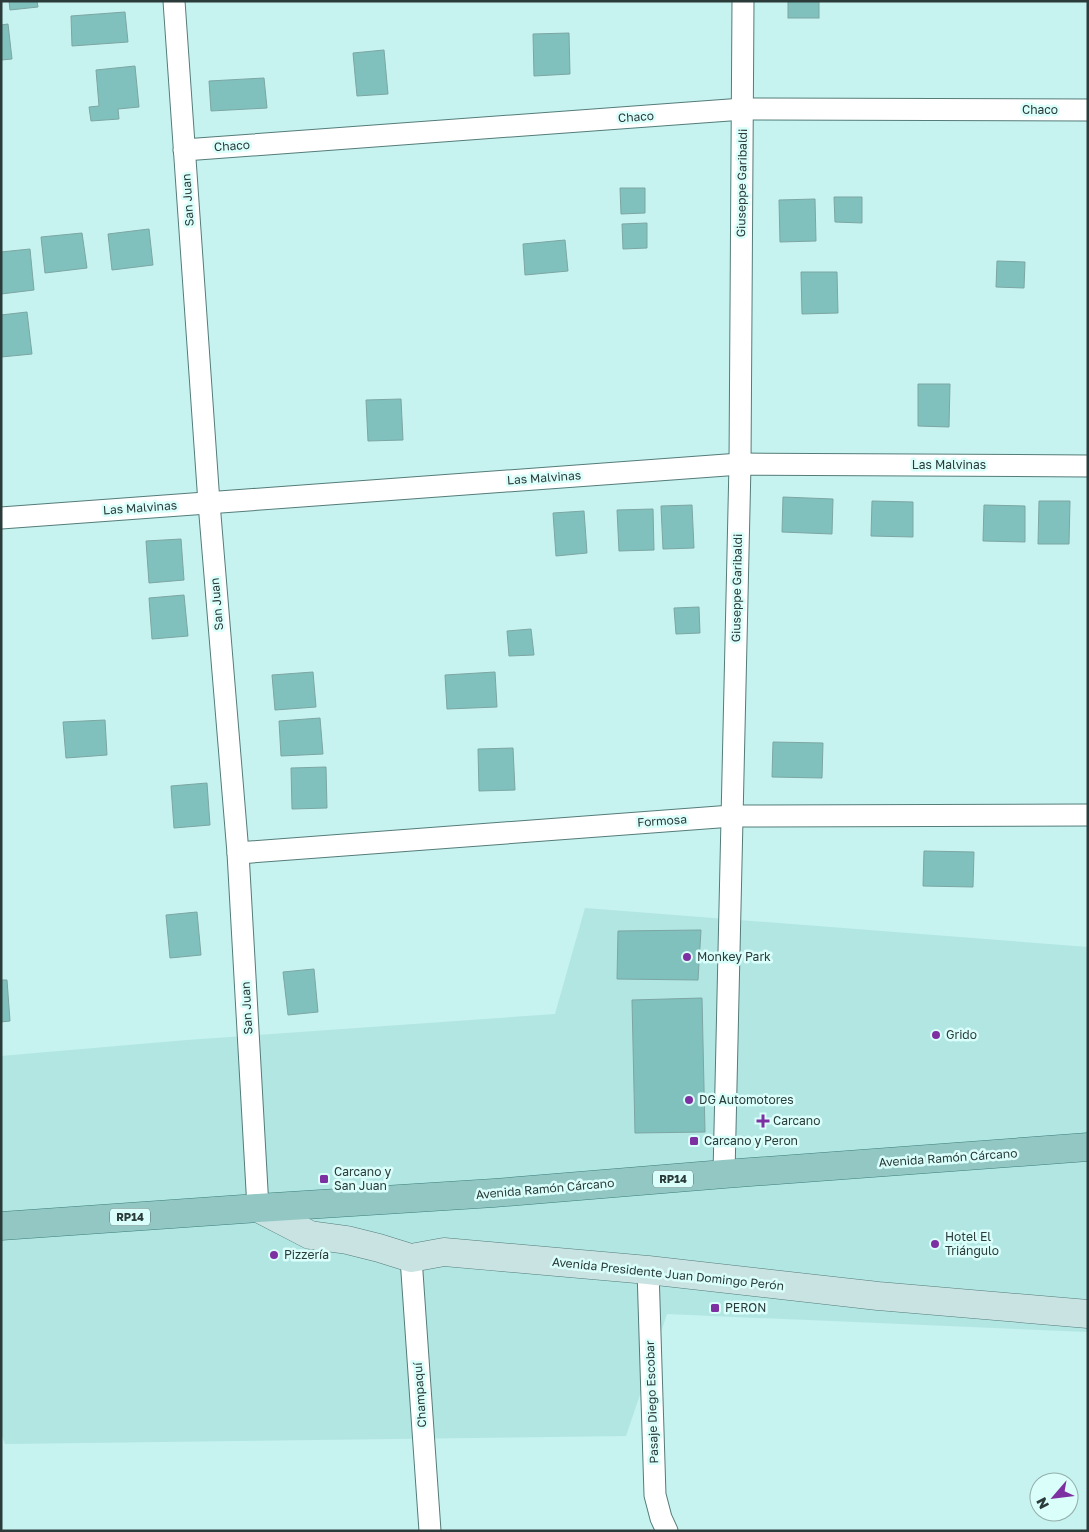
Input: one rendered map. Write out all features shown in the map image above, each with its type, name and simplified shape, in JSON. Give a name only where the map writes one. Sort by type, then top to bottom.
[{"type":"main road","name":"Avenida Ramón Cárcano","points":[[1,1226],[494,1193],[1088,1147]]},
{"type":"main road","name":"Avenida Presidente Juan Domingo Perón","points":[[258,1208],[310,1235],[347,1240],[411,1258],[444,1252],[648,1270],[878,1296],[1088,1314]]},
{"type":"street","name":"San Juan","points":[[174,1],[209,503],[238,853],[258,1208]]},
{"type":"street","name":"Giuseppe Garibaldi","points":[[724,1174],[740,464],[743,1]]},
{"type":"street","name":"Chaco","points":[[184,150],[743,109],[1088,110]]},
{"type":"street","name":"Las Malvinas","points":[[1,518],[740,464],[1088,466]]},
{"type":"street","name":"Formosa","points":[[238,853],[732,816],[1088,815]]},
{"type":"street","name":"Champaquí","points":[[411,1258],[430,1531]]},
{"type":"street","name":"Pasaje Diego Escobar","points":[[648,1270],[655,1495],[661,1518],[667,1531]]},
{"type":"shaded area","points":[[585,908],[1088,947],[1088,1332],[667,1314],[626,1436],[5,1444],[1,1433],[1,1056],[187,1040],[555,1014]]},
{"type":"building","points":[[9,1],[37,1],[38,7],[10,10]]},
{"type":"building","points":[[788,1],[819,1],[819,18],[788,18]]},
{"type":"building","points":[[125,12],[128,42],[72,46],[71,16]]},
{"type":"building","points":[[8,24],[12,59],[1,60],[1,25]]},
{"type":"building","points":[[569,33],[570,74],[534,76],[533,34]]},
{"type":"building","points":[[384,50],[388,94],[357,96],[353,53]]},
{"type":"building","points":[[135,66],[139,107],[118,109],[119,119],[91,121],[89,107],[99,106],[96,70]]},
{"type":"building","points":[[264,78],[267,108],[211,111],[209,81]]},
{"type":"building","points":[[620,188],[645,188],[645,213],[621,214]]},
{"type":"building","points":[[834,197],[862,197],[862,223],[835,222]]},
{"type":"building","points":[[815,199],[816,241],[780,242],[779,200]]},
{"type":"building","points":[[647,223],[647,248],[623,249],[622,224]]},
{"type":"building","points":[[149,229],[153,265],[112,270],[108,234]]},
{"type":"building","points":[[82,233],[87,268],[45,273],[41,237]]},
{"type":"building","points":[[565,240],[568,271],[525,275],[523,244]]},
{"type":"building","points":[[30,249],[34,290],[1,294],[1,252]]},
{"type":"building","points":[[997,261],[1025,262],[1024,288],[996,287]]},
{"type":"building","points":[[801,272],[837,272],[838,313],[802,314]]},
{"type":"building","points":[[27,312],[32,354],[1,357],[1,315]]},
{"type":"building","points":[[918,384],[950,384],[949,427],[918,426]]},
{"type":"building","points":[[401,399],[403,440],[368,441],[366,400]]},
{"type":"building","points":[[783,497],[833,499],[832,534],[782,532]]},
{"type":"building","points":[[872,501],[913,502],[913,537],[871,536]]},
{"type":"building","points":[[1039,501],[1070,501],[1069,544],[1038,544]]},
{"type":"building","points":[[692,505],[694,548],[663,549],[661,506]]},
{"type":"building","points":[[984,505],[1025,506],[1025,542],[983,541]]},
{"type":"building","points":[[653,509],[654,550],[619,551],[617,510]]},
{"type":"building","points":[[584,511],[587,553],[556,556],[553,513]]},
{"type":"building","points":[[181,539],[184,580],[149,583],[146,541]]},
{"type":"building","points":[[184,595],[188,636],[152,639],[149,598]]},
{"type":"building","points":[[699,607],[700,633],[676,634],[674,608]]},
{"type":"building","points":[[531,629],[534,655],[509,656],[507,631]]},
{"type":"building","points":[[313,672],[316,707],[275,710],[272,675]]},
{"type":"building","points":[[495,672],[497,707],[447,709],[445,675]]},
{"type":"building","points":[[320,718],[323,754],[281,756],[279,721]]},
{"type":"building","points":[[105,720],[107,755],[66,758],[63,722]]},
{"type":"building","points":[[773,742],[823,743],[822,778],[772,777]]},
{"type":"building","points":[[513,748],[515,790],[479,791],[478,749]]},
{"type":"building","points":[[326,767],[327,808],[292,809],[291,768]]},
{"type":"building","points":[[207,783],[210,825],[174,828],[171,786]]},
{"type":"building","points":[[924,851],[974,852],[973,887],[923,886]]},
{"type":"building","points":[[197,912],[201,955],[170,958],[166,915]]},
{"type":"building","points":[[701,930],[698,980],[617,979],[618,931]]},
{"type":"building","points":[[314,969],[318,1012],[288,1015],[283,972]]},
{"type":"building","points":[[1,980],[7,980],[10,1021],[1,1022]]},
{"type":"building","points":[[702,998],[705,1132],[635,1133],[632,1000]]},
{"type":"place","name":"Monkey Park","points":[[687,957]]},
{"type":"place","name":"Grido","points":[[936,1035]]},
{"type":"place","name":"DG Automotores","points":[[689,1100]]},
{"type":"place","name":"Carcano","points":[[763,1121]]},
{"type":"place","name":"Carcano y Peron","points":[[694,1141]]},
{"type":"place","name":"Carcano y San Juan","points":[[324,1179]]},
{"type":"place","name":"Hotel El Triángulo","points":[[935,1244]]},
{"type":"place","name":"Pizzería","points":[[274,1255]]},
{"type":"place","name":"PERON","points":[[715,1308]]}]
